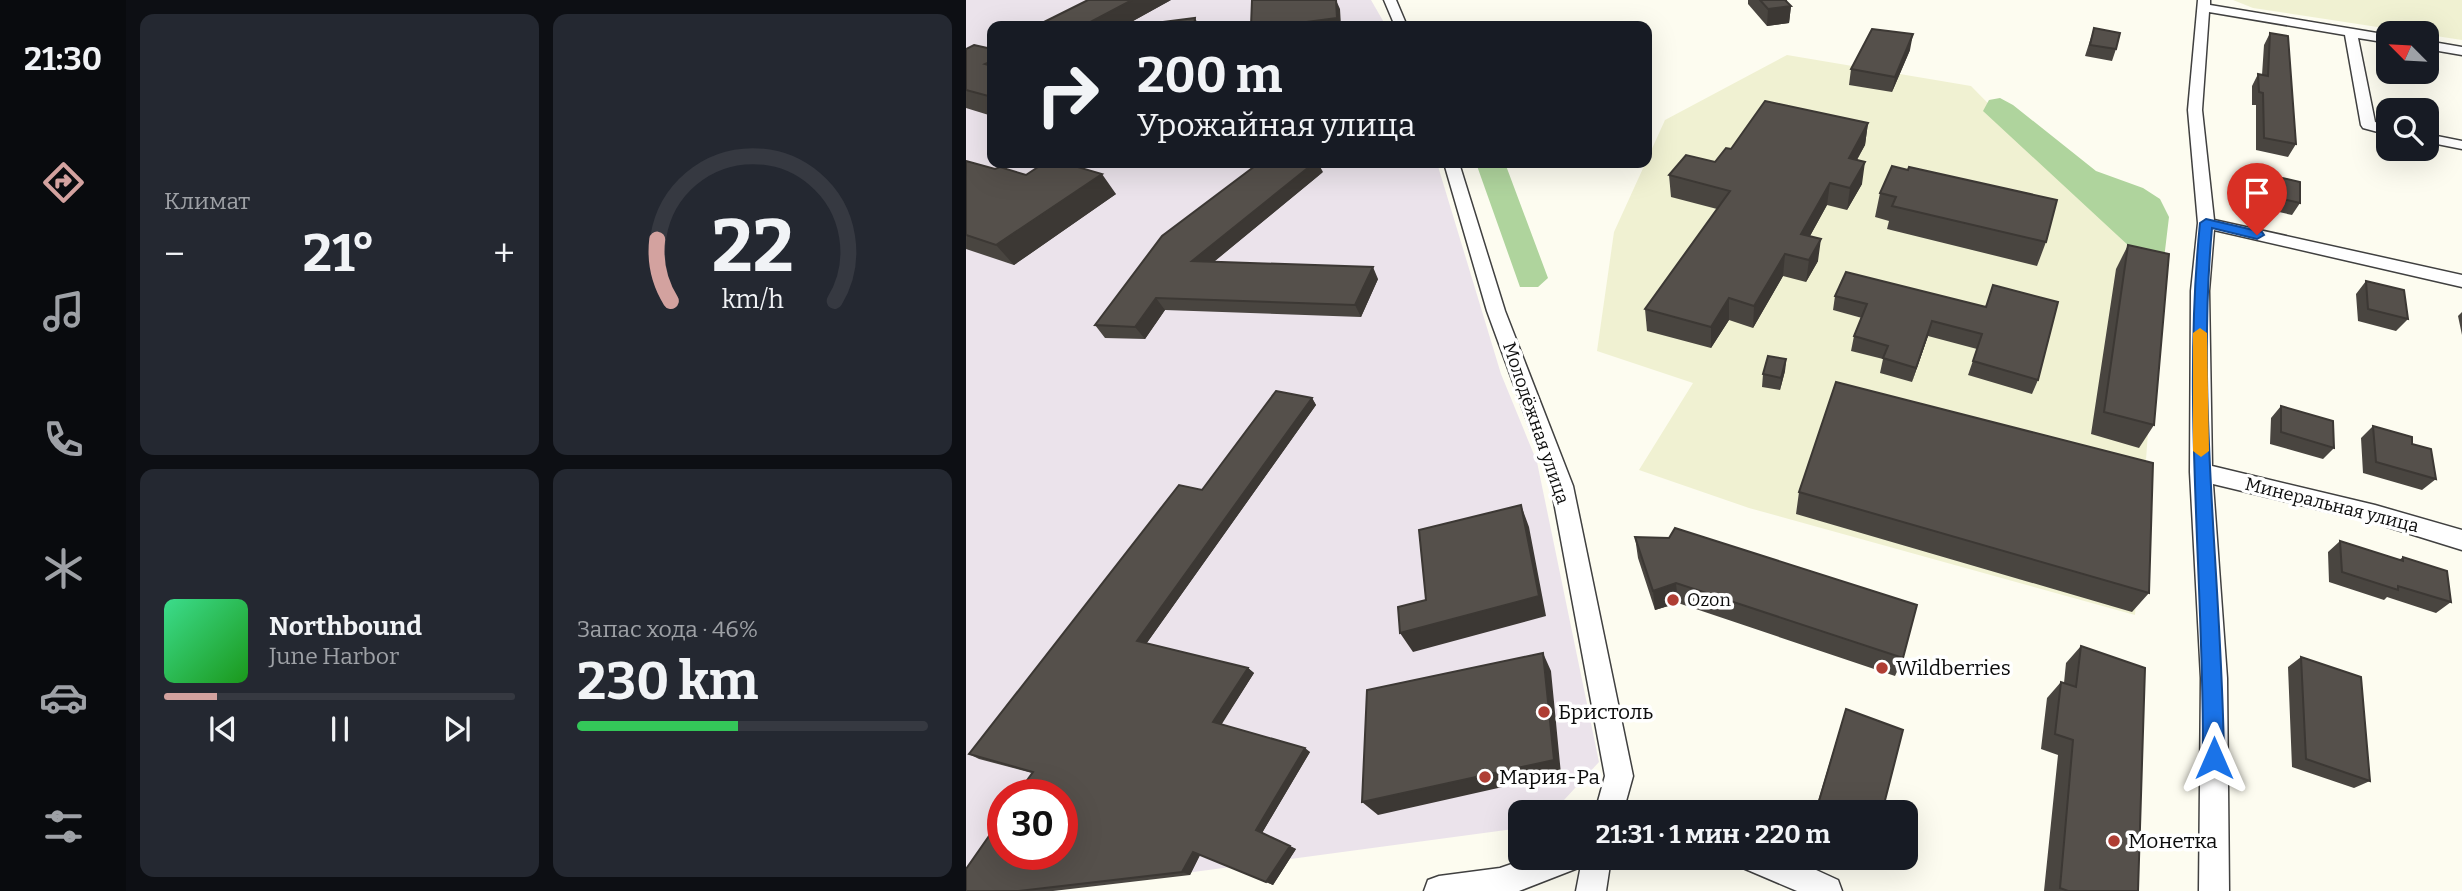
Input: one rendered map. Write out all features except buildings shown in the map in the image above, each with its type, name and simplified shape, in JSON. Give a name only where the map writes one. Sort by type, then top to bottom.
[{"type":"street","points":[[1391,0],[1399,21]]},
{"type":"street","points":[[2214,891],[2214,678],[2201,472],[2200,291],[2206,223],[2195,110],[2204,4],[2376,37]]},
{"type":"street","points":[[2351,33],[2368,125],[2376,127]]},
{"type":"street","points":[[2440,47],[2462,51]]},
{"type":"street","points":[[2439,140],[2462,145]]},
{"type":"street","name":"Молодёжная улица","points":[[1453,168],[1496,311],[1562,486],[1619,776],[1612,800]]},
{"type":"street","points":[[2206,223],[2462,281]]},
{"type":"street","name":"Минеральная улица","points":[[2201,472],[2375,514],[2462,540]]},
{"type":"street","points":[[1439,891],[1500,883],[1535,870]]},
{"type":"street","points":[[1591,891],[1595,870]]},
{"type":"street","points":[[1784,870],[1827,891]]},
{"type":"shaded area","points":[[966,0],[1371,0],[1383,21],[987,21],[987,168],[1439,168],[1501,374],[1537,462],[1599,762],[1564,800],[1508,800],[1508,830],[1051,891],[966,891]]},
{"type":"green space","points":[[2233,0],[2462,0],[2462,40],[2440,37],[2440,21],[2376,21],[2376,27],[2253,8]]},
{"type":"green space","points":[[1787,55],[1971,86],[2159,277],[2135,615],[1749,508],[1639,470],[1693,383],[1597,351],[1614,232],[1643,168],[1652,168],[1652,149],[1665,120]]},
{"type":"green space","points":[[2000,98],[2013,105],[2096,171],[2143,188],[2160,199],[2169,217],[2164,259],[2144,260],[1983,111],[1989,100]]},
{"type":"green space","points":[[1478,168],[1507,168],[1548,278],[1538,287],[1520,287]]},
{"type":"slow traffic","points":[[2200,333],[2201,451]]},
{"type":"place","name":"Ozon","points":[[1673,600]]},
{"type":"place","name":"Wildberries","points":[[1882,668]]},
{"type":"place","name":"Бристоль","points":[[1544,712]]},
{"type":"place","name":"Мария-Ра","points":[[1485,777]]},
{"type":"place","name":"Монетка","points":[[2114,841]]},
{"type":"route","points":[[2214,758],[2214,678],[2201,472],[2200,291],[2206,223],[2257,235]]}]
